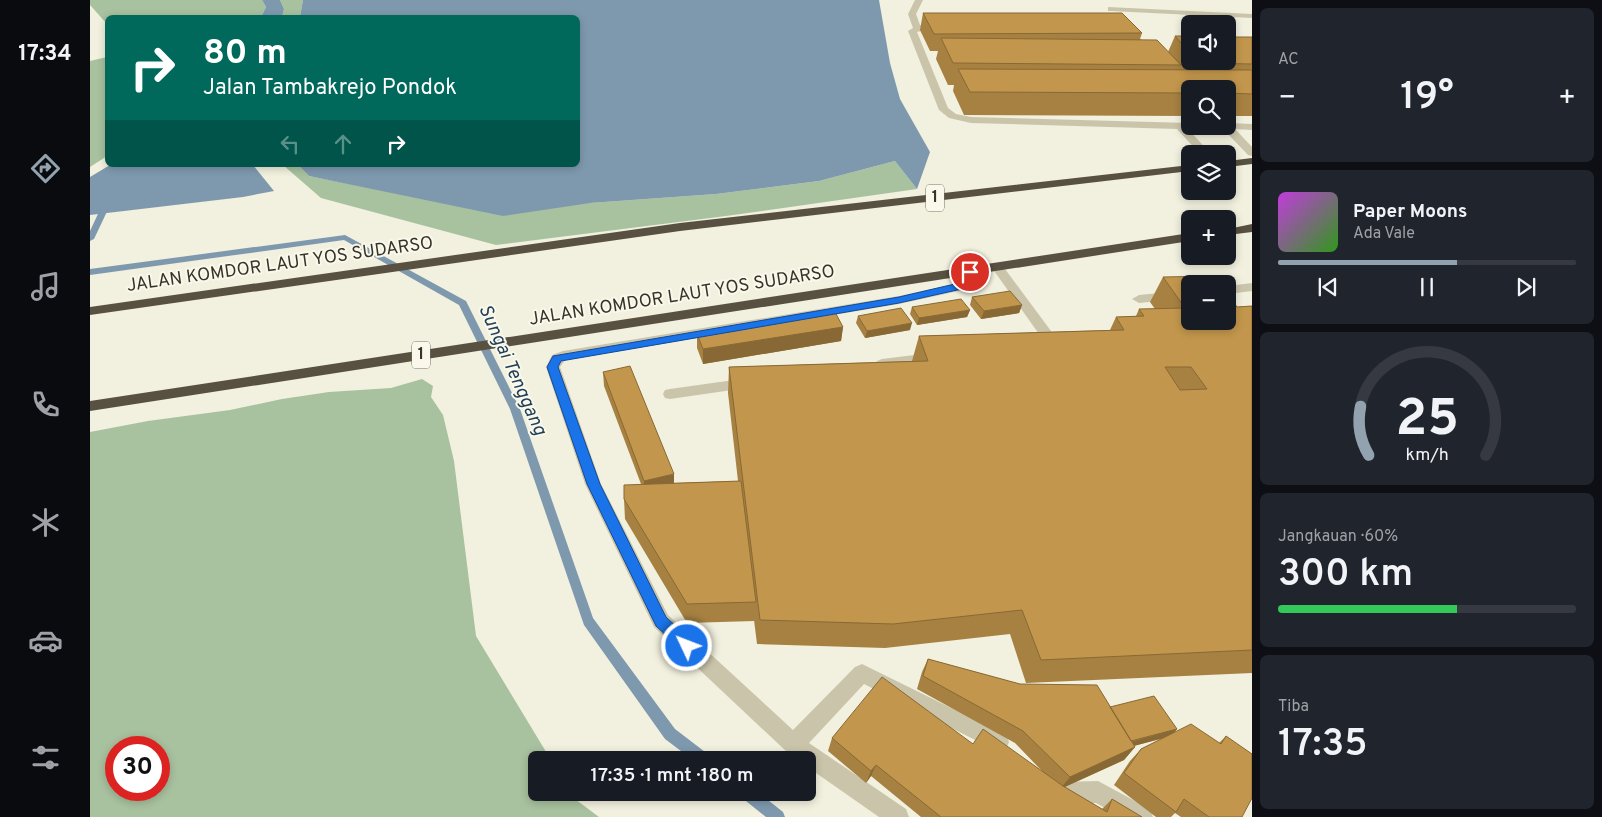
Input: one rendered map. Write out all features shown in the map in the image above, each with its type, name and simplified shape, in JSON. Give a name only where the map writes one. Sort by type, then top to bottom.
[{"type":"highway","points":[[1236,163],[1252,161]]},
{"type":"highway","name":"JALAN KOMDOR LAUT YOS SUDARSO","points":[[90,311],[680,228],[1181,169]]},
{"type":"highway","points":[[1236,231],[1252,228]]},
{"type":"highway","name":"JALAN KOMDOR LAUT YOS SUDARSO","points":[[90,406],[1181,238]]},
{"type":"street","points":[[917,28],[912,14],[919,0]]},
{"type":"street","points":[[1120,22],[1111,9],[1252,16]]},
{"type":"street","points":[[946,26],[917,28],[912,32],[926,55],[944,110],[953,116],[971,120],[1181,126]]},
{"type":"street","points":[[1236,127],[1252,127]]},
{"type":"street","points":[[1234,135],[1252,153]]},
{"type":"street","points":[[998,268],[1047,338],[1043,341],[1024,344]]},
{"type":"street","points":[[898,817],[794,745],[661,621],[593,484],[553,367],[554,362],[562,356],[899,300],[963,286],[969,280],[970,272]]},
{"type":"street","points":[[1236,289],[1252,287]]},
{"type":"street","points":[[1139,300],[1181,295]]},
{"type":"street","points":[[867,367],[946,356]]},
{"type":"street","points":[[670,394],[758,382]]},
{"type":"street","points":[[794,745],[821,714],[862,673],[998,741],[1013,751]]},
{"type":"street","points":[[1040,775],[1059,793],[1098,792],[1142,817]]},
{"type":"green space","points":[[90,0],[262,0],[266,7],[262,15],[105,15],[105,22],[90,5]]},
{"type":"green space","points":[[280,0],[303,0],[300,15],[282,15],[284,9]]},
{"type":"green space","points":[[105,57],[105,157],[90,167],[90,61]]},
{"type":"green space","points":[[895,161],[917,189],[726,216],[496,245],[321,198],[285,167],[300,167],[309,176],[366,187],[590,203],[716,194],[819,181]]},
{"type":"green space","points":[[422,379],[433,386],[431,397],[443,415],[454,461],[476,636],[546,751],[528,751],[528,801],[578,801],[599,817],[90,817],[90,432],[329,392],[391,388]]},
{"type":"water","points":[[262,0],[280,0],[284,9],[282,15],[262,15],[266,7]]},
{"type":"water","points":[[303,0],[879,0],[890,63],[900,99],[930,152],[917,189],[895,161],[819,181],[716,194],[590,203],[503,216],[309,176],[300,167],[580,167],[580,15],[300,15]]},
{"type":"water","points":[[107,167],[255,167],[274,191],[243,197],[90,215],[90,177]]},
{"type":"building","points":[[923,13],[1122,13],[1142,33],[934,34]]},
{"type":"building","points":[[1175,36],[1181,36],[1181,43]]},
{"type":"building","points":[[1236,37],[1252,37],[1252,64],[1236,64]]},
{"type":"building","points":[[941,38],[1157,40],[1181,65],[953,63]]},
{"type":"building","points":[[958,69],[1252,70],[1252,94],[1236,93],[1236,80],[1181,80],[1181,93],[970,92]]},
{"type":"building","points":[[1163,277],[1181,277],[1181,302]]},
{"type":"building","points":[[1010,291],[1022,305],[984,311],[972,297]]},
{"type":"building","points":[[961,299],[970,310],[919,318],[912,307]]},
{"type":"building","points":[[1236,306],[1252,306],[1252,650],[1041,660],[1022,610],[893,624],[760,620],[729,367],[928,361],[919,336],[1124,330],[1116,317],[1144,316],[1139,309],[1181,308],[1181,330],[1236,330]],"holes":[[[1165,367],[1191,367],[1207,389],[1180,390]]]},
{"type":"building","points":[[901,308],[912,323],[867,331],[858,316]]},
{"type":"building","points":[[835,312],[843,327],[703,349],[697,334]]},
{"type":"building","points":[[630,366],[674,474],[644,481],[603,372]]},
{"type":"building","points":[[741,481],[756,602],[687,604],[624,499],[624,485]]},
{"type":"building","points":[[928,659],[1020,684],[1097,685],[1135,747],[1070,777],[1023,731],[923,676]]},
{"type":"building","points":[[882,677],[973,744],[983,729],[1063,786],[1107,812],[1112,799],[1142,817],[941,817],[876,765],[871,771],[832,738]]},
{"type":"building","points":[[1154,696],[1177,729],[1131,741],[1110,707]]},
{"type":"building","points":[[1191,724],[1221,744],[1226,736],[1252,754],[1252,798],[1242,817],[1209,817],[1184,799],[1176,812],[1124,773],[1141,749]]},
{"type":"waterway","name":"Sungai Tenggang","points":[[90,239],[108,201]]},
{"type":"waterway","name":"Sungai Tenggang","points":[[90,272],[345,237],[463,303],[515,409],[588,621],[670,734],[692,751]]},
{"type":"waterway","name":"Sungai Tenggang","points":[[758,801],[778,817]]},
{"type":"route","points":[[687,646],[661,621],[593,484],[553,367],[557,358],[899,300],[963,286],[969,280],[970,272]]}]
